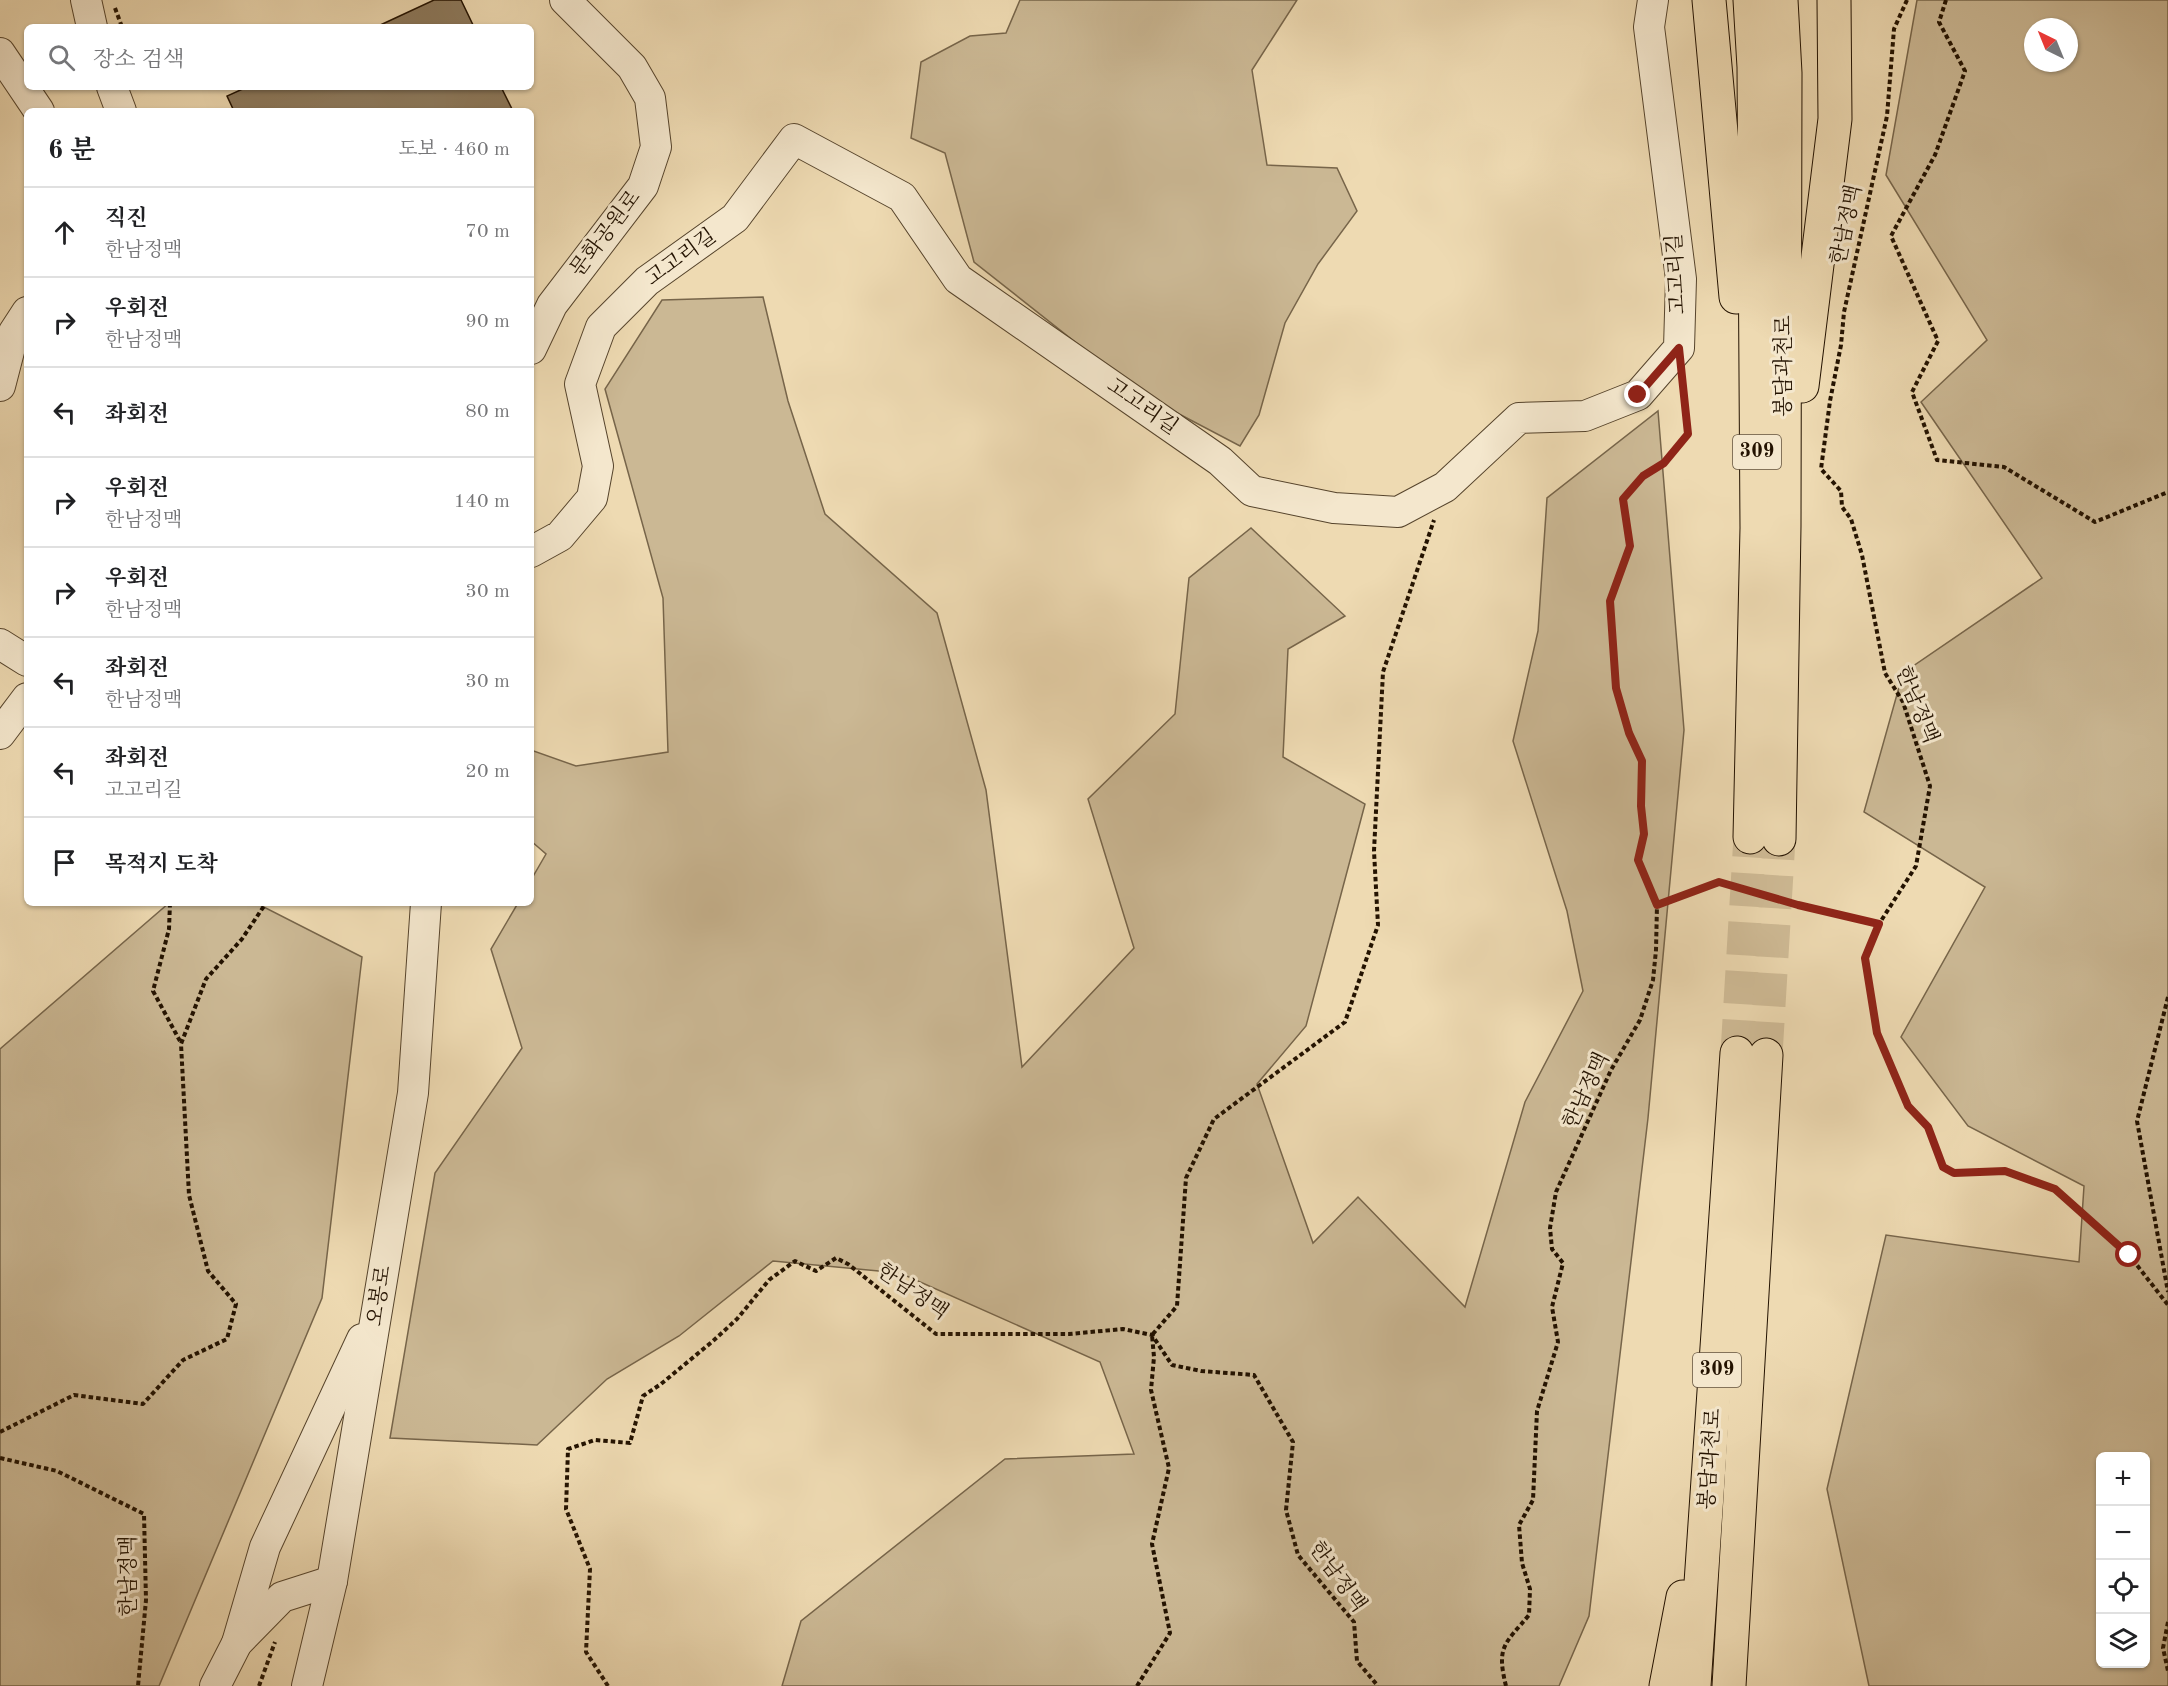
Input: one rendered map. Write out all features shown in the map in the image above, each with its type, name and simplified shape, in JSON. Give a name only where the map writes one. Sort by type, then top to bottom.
[{"type":"highway","points":[[1709,0],[1771,527]]},
{"type":"highway","name":"봉담과천로","points":[[1750,0],[1770,70]]},
{"type":"highway","name":"봉담과천로","points":[[1765,838],[1771,527],[1770,70],[1781,0]]},
{"type":"highway","points":[[1771,527],[1835,119],[1834,0]]},
{"type":"highway","name":"봉담과천로","points":[[1694,1686],[1712,1445],[1752,1054],[1729,1686]]},
{"type":"highway","points":[[1666,1686],[1712,1445]]},
{"type":"street","points":[[86,0],[91,24]]},
{"type":"street","name":"문화공원로","points":[[534,343],[552,305],[643,186],[656,147],[650,98],[632,67],[564,0]]},
{"type":"street","name":"고고리길","points":[[534,550],[560,536],[592,498],[598,466],[580,384],[601,327],[647,281],[735,218],[794,139],[902,197],[958,279],[1220,460],[1252,491],[1334,508],[1398,512],[1445,487],[1519,418],[1585,416],[1638,395],[1679,348],[1681,279],[1649,27],[1653,0]]},
{"type":"street","points":[[0,53],[24,89]]},
{"type":"street","points":[[25,90],[37,108]]},
{"type":"street","points":[[113,90],[120,108]]},
{"type":"street","points":[[0,386],[14,332],[24,317]]},
{"type":"street","points":[[0,645],[24,660]]},
{"type":"street","points":[[0,734],[24,702]]},
{"type":"street","name":"오봉로","points":[[307,1686],[332,1581],[413,1093],[426,906]]},
{"type":"street","points":[[215,1686],[237,1643],[264,1547],[379,1303]]},
{"type":"street","points":[[237,1643],[282,1597],[332,1581]]},
{"type":"path","points":[[113,0],[121,24]]},
{"type":"path","name":"한남정맥","points":[[1907,0],[1894,29],[1887,116],[1844,312],[1841,345],[1830,401],[1821,469],[1841,491],[1842,507],[1851,519],[1863,555],[1885,673],[1903,702],[1930,786],[1916,866],[1879,924],[1865,958],[1877,1033],[1908,1106],[1928,1127],[1943,1167],[1954,1173],[2005,1171],[2055,1189],[2129,1255],[2168,1305]]},
{"type":"path","points":[[1946,0],[1939,22],[1965,71],[1935,155],[1891,236],[1938,341],[1912,392],[1937,460],[2004,467],[2095,522],[2168,492]]},
{"type":"path","name":"한남정맥","points":[[1506,1686],[1502,1669],[1503,1646],[1530,1615],[1530,1589],[1522,1563],[1519,1525],[1533,1500],[1537,1411],[1558,1342],[1552,1307],[1563,1263],[1552,1249],[1550,1228],[1556,1192],[1611,1070],[1640,1020],[1653,980],[1657,905],[1638,860],[1644,834],[1641,806],[1642,761],[1629,733],[1616,688],[1610,601],[1630,546],[1623,499],[1643,476],[1664,463],[1688,434],[1679,348]]},
{"type":"path","points":[[1137,1686],[1170,1633],[1152,1544],[1168,1468],[1151,1390],[1154,1357],[1152,1335],[1177,1306],[1186,1178],[1214,1119],[1345,1022],[1378,925],[1374,851],[1383,672],[1445,487]]},
{"type":"path","points":[[1657,905],[1719,882],[1798,905],[1879,924]]},
{"type":"path","points":[[170,906],[169,929],[153,991],[181,1044]]},
{"type":"path","points":[[0,1432],[74,1395],[143,1404],[183,1360],[227,1339],[236,1304],[208,1271],[189,1195],[181,1044],[206,979],[242,939],[264,906]]},
{"type":"path","points":[[2168,997],[2137,1120],[2168,1292]]},
{"type":"path","name":"한남정맥","points":[[608,1686],[586,1652],[590,1569],[566,1509],[568,1449],[595,1440],[630,1443],[643,1396],[661,1384],[737,1319],[769,1280],[795,1261],[816,1271],[836,1258],[848,1264],[936,1334],[1069,1334],[1123,1329],[1152,1335],[1172,1365],[1201,1371],[1254,1375],[1293,1442],[1286,1510],[1298,1555],[1354,1622],[1357,1661],[1378,1686]]},
{"type":"path","name":"한남정맥","points":[[0,1458],[57,1471],[144,1514],[146,1600],[138,1686]]},
{"type":"path","points":[[2168,1622],[2163,1648],[2168,1671]]},
{"type":"shaded area","points":[[1020,0],[1297,0],[1252,70],[1267,165],[1337,168],[1357,211],[1318,264],[1285,323],[1259,415],[1240,446],[1141,394],[974,262],[945,153],[911,138],[921,62],[970,36],[1006,33]]},
{"type":"shaded area","points":[[1917,0],[2168,0],[2168,1686],[1869,1686],[1827,1489],[1886,1235],[2079,1262],[2084,1186],[1968,1126],[1901,1037],[1985,887],[1864,812],[1903,673],[2042,578],[1921,402],[1987,340],[1886,175]]},
{"type":"shaded area","points":[[763,297],[788,401],[825,514],[937,613],[986,790],[1022,1067],[1134,948],[1088,799],[1175,714],[1189,578],[1251,528],[1345,616],[1288,649],[1283,757],[1365,804],[1306,1026],[1257,1084],[1313,1243],[1358,1197],[1465,1307],[1525,1102],[1583,991],[1567,911],[1513,741],[1538,631],[1547,498],[1658,411],[1684,730],[1648,1118],[1589,1616],[1559,1686],[782,1686],[801,1621],[1005,1459],[1134,1454],[1100,1362],[900,1273],[773,1261],[679,1336],[607,1379],[537,1445],[390,1438],[435,1173],[522,1048],[491,949],[516,906],[534,906],[534,875],[546,854],[534,844],[534,751],[576,766],[668,752],[663,598],[605,389],[662,300]]},
{"type":"shaded area","points":[[166,906],[262,906],[362,957],[322,1298],[159,1686],[0,1686],[0,1049]]},
{"type":"building","points":[[434,0],[461,0],[473,24],[382,24]]},
{"type":"building","points":[[240,90],[502,90],[512,108],[233,108],[227,96]]},
{"type":"tunnel","points":[[1737,1053],[1750,837]]},
{"type":"tunnel","points":[[1766,1055],[1779,839]]},
{"type":"route","points":[[1638,395],[1679,348],[1688,434],[1664,463],[1643,476],[1623,499],[1630,546],[1610,601],[1616,688],[1629,733],[1642,761],[1641,806],[1644,834],[1638,860],[1657,905],[1719,882],[1798,905],[1879,924],[1865,958],[1877,1033],[1908,1106],[1928,1127],[1943,1167],[1954,1173],[2005,1171],[2055,1189],[2129,1255]]}]
